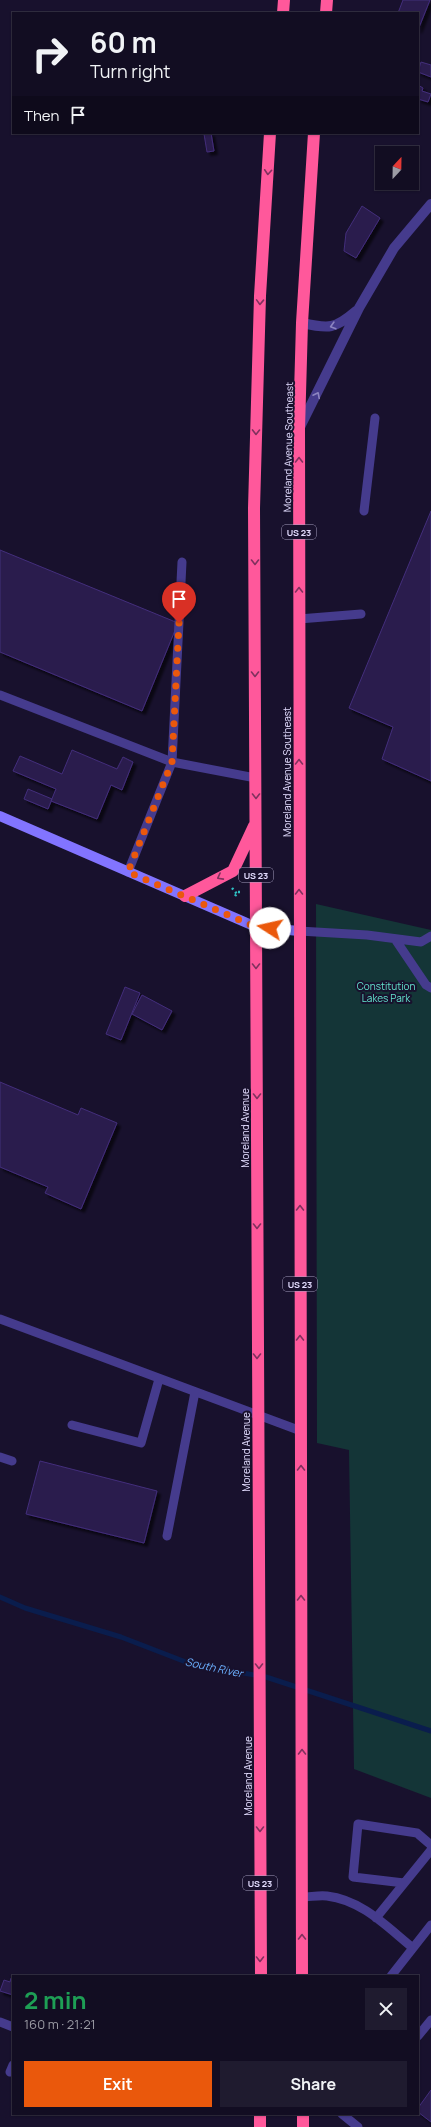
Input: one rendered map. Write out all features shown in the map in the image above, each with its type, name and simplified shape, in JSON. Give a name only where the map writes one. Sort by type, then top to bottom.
[{"type":"highway","points":[[282,12],[284,0]]},
{"type":"highway","points":[[326,12],[327,0]]},
{"type":"highway","name":"US 23","points":[[256,927],[254,508],[260,296],[270,134]]},
{"type":"highway","name":"Moreland Avenue Southeast","points":[[299,931],[299,429],[302,323],[314,134]]},
{"type":"highway","points":[[185,896],[233,870],[256,823]]},
{"type":"highway","name":"Moreland Avenue","points":[[256,927],[257,1416],[261,1975]]},
{"type":"highway","name":"US 23","points":[[299,931],[302,1975]]},
{"type":"highway","points":[[260,2115],[260,2127]]},
{"type":"highway","points":[[303,2115],[303,2127]]},
{"type":"street","points":[[299,429],[359,308],[394,248],[431,204]]},
{"type":"street","points":[[302,323],[331,328],[343,322],[359,308]]},
{"type":"street","points":[[0,816],[256,927],[299,931]]},
{"type":"lane","points":[[364,511],[375,418]]},
{"type":"lane","points":[[128,872],[172,762],[182,562]]},
{"type":"lane","points":[[299,619],[361,614]]},
{"type":"lane","points":[[0,695],[172,762],[256,778]]},
{"type":"lane","points":[[299,931],[421,942],[431,936]]},
{"type":"lane","points":[[395,939],[426,985],[431,988]]},
{"type":"lane","points":[[0,1319],[257,1416],[301,1431]]},
{"type":"lane","points":[[72,1425],[141,1443],[159,1379]]},
{"type":"lane","points":[[167,1536],[195,1392]]},
{"type":"lane","points":[[0,1457],[12,1461]]},
{"type":"lane","points":[[404,1883],[352,1877],[358,1824],[417,1833],[431,1845]]},
{"type":"lane","points":[[376,1918],[431,1850]]},
{"type":"lane","points":[[302,1897],[326,1896],[342,1899],[364,1909],[412,1948]]},
{"type":"lane","points":[[392,1975],[431,1925]]},
{"type":"lane","points":[[419,2035],[431,2020]]},
{"type":"lane","points":[[0,2022],[12,2027]]},
{"type":"lane","points":[[343,2115],[358,2127]]},
{"type":"path","points":[[230,885],[236,895],[242,892]]},
{"type":"green space","name":"Constitution Lakes Park","points":[[316,904],[431,930],[431,1798],[354,1769],[349,1450],[317,1443]]},
{"type":"building","points":[[403,0],[430,0],[419,28],[419,12],[398,12]]},
{"type":"building","points":[[421,62],[431,65],[431,77],[419,72]]},
{"type":"building","points":[[419,86],[423,88],[422,91],[431,94],[428,102],[419,99]]},
{"type":"building","points":[[204,134],[211,134],[214,151],[207,152]]},
{"type":"building","points":[[362,206],[380,218],[356,258],[344,251],[346,233]]},
{"type":"building","points":[[431,511],[431,781],[382,759],[393,727],[349,708]]},
{"type":"building","points":[[0,550],[178,623],[142,711],[0,652]]},
{"type":"building","points":[[72,750],[117,769],[123,757],[133,762],[122,790],[111,785],[97,819],[51,801],[56,789],[13,771],[20,756],[62,774]]},
{"type":"building","points":[[28,789],[52,799],[48,809],[24,799]]},
{"type":"building","points":[[125,987],[140,993],[121,1040],[106,1034]]},
{"type":"building","points":[[142,995],[172,1011],[162,1030],[132,1014]]},
{"type":"building","points":[[0,1082],[78,1115],[81,1108],[117,1123],[81,1209],[45,1193],[48,1187],[0,1167]]},
{"type":"building","points":[[40,1461],[157,1491],[144,1543],[26,1514]]},
{"type":"building","points":[[11,1978],[12,1995],[0,1991],[4,1980],[10,1982]]},
{"type":"building","points":[[431,2090],[431,2122],[419,2113],[419,2107]]},
{"type":"waterway","name":"South River","points":[[0,1597],[25,1608],[121,1637],[191,1664],[266,1677],[431,1731]]},
{"type":"route","points":[[179,623],[172,762],[128,872],[256,927],[270,928]]}]
